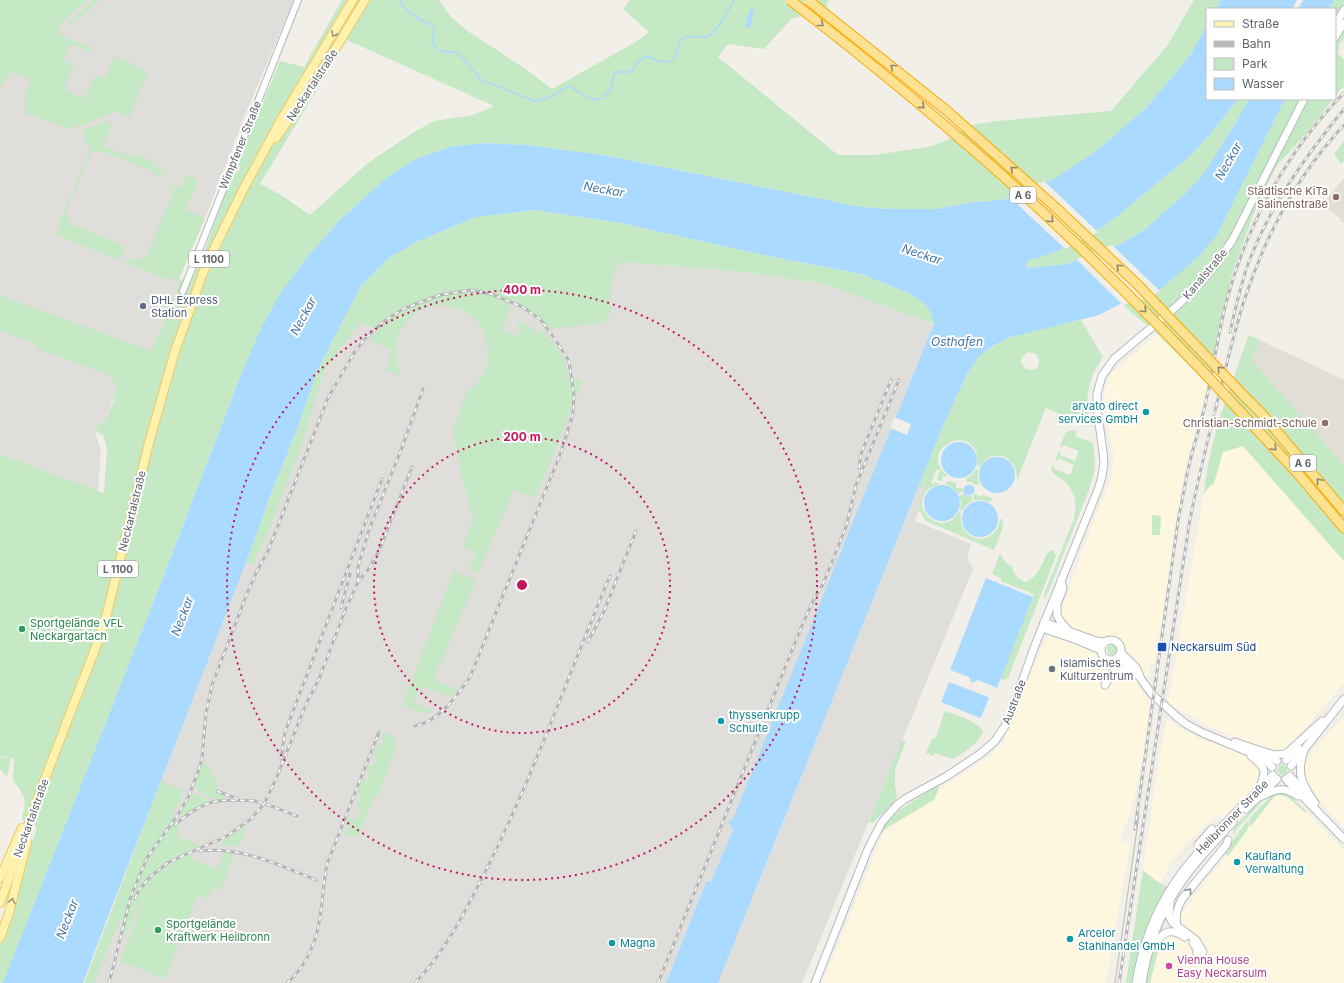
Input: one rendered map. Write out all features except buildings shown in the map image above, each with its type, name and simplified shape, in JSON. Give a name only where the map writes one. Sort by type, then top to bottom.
[{"type":"highway","name":"A 6","points":[[790,0],[852,47],[937,119],[1046,215],[1126,292],[1238,409],[1299,475],[1344,528]]},
{"type":"highway","name":"A 6","points":[[808,0],[946,110],[1053,205],[1137,284],[1263,415],[1344,511]]},
{"type":"main road","name":"Neckartalstraße","points":[[0,903],[107,613],[147,450],[174,354],[203,273],[244,188],[282,118],[353,0]]},
{"type":"main road","name":"Neckartalstraße","points":[[255,168],[319,76],[365,0]]},
{"type":"main road","points":[[1336,23],[1344,10]]},
{"type":"main road","points":[[1336,36],[1344,24]]},
{"type":"main road","name":"Kanalstraße","points":[[1097,408],[1098,385],[1107,367],[1114,359],[1177,306],[1198,286],[1224,253],[1233,239],[1303,100]]},
{"type":"main road","name":"Austraße","points":[[814,983],[868,849],[882,822],[897,805],[972,761],[995,741],[1005,726],[1043,625],[1099,487],[1102,476],[1103,452],[1097,408]]},
{"type":"main road","points":[[1061,580],[1063,589],[1057,604],[1057,614],[1060,621],[1070,631]]},
{"type":"main road","points":[[1043,625],[1070,631],[1096,641],[1104,642],[1108,640],[1116,640],[1120,644],[1119,656],[1152,694],[1186,724],[1214,737],[1273,755],[1284,755],[1288,752],[1338,706]]},
{"type":"main road","points":[[1043,625],[1101,650]]},
{"type":"main road","points":[[1104,642],[1101,650],[1103,656],[1107,660],[1113,660],[1119,656]]},
{"type":"main road","points":[[1104,686],[1111,674],[1117,669],[1128,670],[1138,677]]},
{"type":"main road","points":[[1214,737],[1274,764],[1288,763],[1305,747],[1344,698]]},
{"type":"main road","points":[[1288,763],[1323,720]]},
{"type":"main road","points":[[1305,747],[1301,763],[1301,778],[1311,803]]},
{"type":"main road","points":[[1258,750],[1274,764],[1275,777],[1288,778],[1344,838]]},
{"type":"main road","points":[[1244,751],[1262,765],[1264,770],[1264,777],[1258,790]]},
{"type":"main road","points":[[1288,763],[1292,769],[1288,778]]},
{"type":"main road","points":[[0,878],[46,776]]},
{"type":"main road","name":"Heilbronner Straße","points":[[1136,983],[1143,946],[1159,908],[1171,886],[1193,857],[1258,790],[1275,777]]},
{"type":"main road","name":"Heilbronner Straße","points":[[1142,983],[1153,934],[1170,898],[1186,874],[1198,860],[1275,777]]},
{"type":"main road","points":[[1257,798],[1270,792],[1282,789],[1293,792],[1311,803]]},
{"type":"main road","points":[[0,938],[9,913],[38,798]]},
{"type":"main road","points":[[1159,908],[1167,888],[1178,869],[1212,829]]},
{"type":"main road","points":[[1177,926],[1177,909],[1182,899],[1227,844],[1228,840]]},
{"type":"main road","points":[[1148,951],[1160,936],[1167,932],[1175,932],[1193,942],[1200,953],[1196,940],[1172,922],[1169,916],[1170,898]]},
{"type":"street","name":"Wimpfener Straße","points":[[183,291],[298,0]]},
{"type":"shaded area","points":[[79,0],[294,0],[245,115],[208,211],[179,279],[175,297],[147,360],[112,403],[104,421],[94,430],[101,450],[98,491],[0,454],[0,87]]},
{"type":"shaded area","name":"Städtische KiTa Salinenstraße","points":[[1344,178],[1344,223],[1322,205]]},
{"type":"shaded area","points":[[619,262],[736,271],[824,284],[934,324],[733,820],[729,822],[733,829],[711,881],[706,882],[666,983],[94,983],[144,824],[246,563],[251,565],[307,429],[324,372],[360,323],[382,308]]},
{"type":"shaded area","points":[[1157,334],[1208,384],[1183,479],[1155,664],[1150,663],[1149,675],[1137,684],[1150,702],[1145,749],[1140,774],[1132,808],[1120,840],[1130,844],[1106,983],[823,983],[885,829],[894,819],[987,758],[1003,742],[1033,668],[1066,598],[1092,524],[1111,481],[1114,458],[1104,407],[1105,389],[1111,374]]},
{"type":"shaded area","name":"Christian-Schmidt-Schule","points":[[1260,340],[1344,380],[1344,466],[1252,360]]},
{"type":"shaded area","points":[[1243,446],[1344,562],[1344,683],[1295,740],[1281,752],[1273,751],[1247,742],[1212,728],[1168,703],[1204,493],[1214,483],[1223,452]]},
{"type":"shaded area","points":[[921,481],[928,484],[915,521],[971,544],[968,560],[973,569],[802,983],[718,983]]},
{"type":"shaded area","points":[[1344,716],[1344,828],[1307,786],[1304,775],[1305,761],[1308,756]]},
{"type":"shaded area","points":[[1167,719],[1200,739],[1227,747],[1250,758],[1256,763],[1261,771],[1260,779],[1257,783],[1223,818],[1216,815],[1186,844],[1172,861],[1160,884],[1143,870],[1157,773]]},
{"type":"shaded area","points":[[1282,794],[1287,796],[1306,811],[1344,851],[1344,983],[1150,983],[1157,953],[1170,928],[1266,805],[1276,795]]},
{"type":"green space","points":[[0,0],[88,0],[62,22],[58,28],[62,36],[93,48],[91,52],[70,44],[63,60],[74,65],[64,88],[83,99],[96,75],[106,78],[115,56],[143,69],[147,73],[130,117],[115,111],[79,127],[78,125],[69,129],[25,113],[25,93],[32,80],[12,72],[0,87]]},
{"type":"green space","points":[[94,0],[100,0],[67,26],[68,23]]},
{"type":"green space","points":[[342,0],[439,0],[451,17],[466,30],[524,68],[552,89],[634,43],[649,32],[623,9],[630,0],[828,0],[826,10],[791,19],[764,49],[728,44],[718,57],[838,155],[874,155],[928,147],[948,140],[971,125],[997,121],[1111,111],[1167,46],[1194,0],[1221,0],[1217,8],[1206,8],[1206,27],[1191,54],[1146,108],[1095,152],[1054,179],[1008,199],[982,203],[979,201],[937,209],[861,207],[603,155],[526,145],[484,143],[450,147],[385,179],[341,219],[308,256],[243,370],[30,917],[3,983],[0,983],[0,946],[12,915],[37,827],[24,822],[22,817],[25,801],[13,780],[14,759],[0,756],[0,454],[104,493],[107,450],[104,436],[94,430],[104,421],[115,400],[113,398],[117,387],[109,375],[36,348],[37,344],[0,331],[0,295],[151,351],[175,297],[179,279],[191,282],[206,247],[227,189],[280,61],[304,67]],"holes":[[[347,40],[494,106],[473,115],[434,121],[414,132],[368,163],[310,215],[281,195],[260,184]]]},
{"type":"green space","points":[[1334,0],[1344,0],[1344,38],[1339,45],[1338,53],[1344,60],[1344,86],[1336,95],[1336,8],[1330,8]]},
{"type":"green space","points":[[1237,100],[1249,100],[1207,169],[1187,192],[1143,231],[1121,244],[1067,264],[1028,268],[1026,266],[1028,261],[1058,251],[1102,227],[1188,158],[1207,138]]},
{"type":"green space","points":[[1284,100],[1332,100],[1304,136],[1277,165],[1256,208],[1232,273],[1208,384],[1149,326],[1133,314],[1122,303],[1203,252],[1217,234]]},
{"type":"green space","points":[[107,121],[112,124],[103,146],[132,157],[134,153],[153,161],[152,165],[169,172],[163,171],[160,176],[156,175],[157,173],[99,150],[97,153],[92,151],[65,215],[70,217],[68,223],[125,246],[119,260],[56,235],[61,222],[57,220],[59,216],[62,217],[90,150],[81,131]]},
{"type":"green space","points":[[1344,141],[1344,161],[1341,164],[1334,154]]},
{"type":"green space","points":[[186,175],[198,180],[186,210],[205,218],[179,279],[167,279],[125,263],[126,260],[146,258],[173,192],[168,183],[180,189]]},
{"type":"green space","points":[[537,210],[620,223],[764,255],[860,274],[908,292],[925,304],[931,313],[934,324],[824,284],[736,271],[620,262],[610,285],[611,311],[604,323],[551,329],[533,312],[513,300],[502,330],[518,336],[521,329],[517,327],[519,322],[527,325],[538,333],[543,329],[565,360],[569,380],[577,378],[583,381],[535,498],[514,489],[478,574],[469,570],[475,553],[463,547],[473,519],[463,481],[453,429],[467,392],[478,382],[485,371],[488,360],[488,351],[485,336],[478,322],[462,309],[439,305],[428,307],[414,314],[399,332],[396,346],[397,362],[401,376],[385,370],[392,350],[369,340],[376,332],[373,328],[360,323],[324,372],[307,429],[269,531],[253,563],[251,565],[246,563],[271,494],[298,427],[317,371],[361,286],[390,257],[419,241],[476,217]]},
{"type":"green space","points":[[1081,320],[1103,357],[1092,378],[1088,393],[1087,420],[1080,422],[1046,408],[1017,480],[1016,472],[1009,460],[997,456],[991,457],[980,467],[977,466],[976,452],[971,444],[962,441],[952,442],[944,446],[939,454],[939,464],[946,477],[943,476],[942,481],[937,480],[940,470],[937,469],[931,483],[934,484],[935,482],[939,484],[927,490],[922,498],[922,507],[926,515],[934,521],[942,523],[951,521],[959,512],[961,513],[961,523],[965,531],[971,536],[978,538],[985,538],[992,535],[997,529],[1000,519],[1002,519],[1003,528],[994,550],[926,521],[918,509],[926,484],[923,483],[920,489],[918,488],[943,426],[967,374],[979,356],[1011,337]],"holes":[[[1029,352],[1036,354],[1039,360],[1038,367],[1033,370],[1025,369],[1021,362],[1024,356]]]},
{"type":"green space","points":[[1249,335],[1260,340],[1252,360],[1344,466],[1344,561],[1243,446],[1223,452],[1214,483],[1204,493],[1216,433],[1228,393]]},
{"type":"green space","points":[[1074,430],[1077,431],[1075,436],[1093,443],[1095,463],[1094,474],[1045,600],[1044,594],[1074,519],[1075,508],[1071,489],[1051,470],[1053,465],[1055,466],[1054,469],[1070,475],[1074,465],[1059,458],[1057,461],[1055,460],[1059,451],[1061,452],[1060,455],[1075,461],[1079,451],[1064,445],[1062,447],[1060,446],[1066,432]]},
{"type":"green space","points":[[976,469],[978,470],[978,479],[980,484],[976,485],[971,482],[967,482],[966,478],[973,474]]},
{"type":"green space","points":[[951,481],[956,483],[956,488],[963,488],[963,491],[958,494],[952,487],[945,484],[946,482]]},
{"type":"green space","points":[[964,493],[967,496],[971,496],[973,501],[966,505],[962,511],[960,510],[961,502],[959,496]]},
{"type":"green space","points":[[975,494],[982,497],[983,495],[992,498],[991,502],[974,500],[973,495]]},
{"type":"green space","points":[[1152,515],[1161,516],[1160,535],[1152,535]]},
{"type":"green space","points":[[1053,550],[1056,556],[1008,678],[1006,680],[1000,679],[1034,594],[1001,581],[1001,578],[992,574],[1000,554],[1006,563],[1012,566],[1016,576],[1025,582],[1036,574],[1048,552]]},
{"type":"green space","points":[[454,571],[476,580],[433,680],[458,689],[451,697],[420,686],[413,703],[431,709],[431,713],[417,712],[402,705]]},
{"type":"green space","points":[[1112,645],[1117,650],[1112,655],[1107,650]]},
{"type":"green space","points":[[945,711],[973,722],[978,725],[983,733],[977,742],[952,759],[935,753],[933,756],[926,753],[932,739],[936,737]]},
{"type":"green space","points":[[383,732],[395,737],[394,740],[396,747],[379,793],[374,797],[357,838],[342,832],[343,830],[347,831],[350,825],[345,823],[347,818],[356,821],[361,809],[356,807],[361,796],[357,794],[363,780],[367,782],[370,774],[366,772],[369,764],[373,766],[377,758],[373,756],[377,745],[381,746],[384,739],[380,737]]},
{"type":"green space","points":[[902,740],[906,742],[895,770],[897,797],[895,801],[873,823],[869,822]]},
{"type":"green space","points":[[0,757],[11,759],[7,777],[0,769]]},
{"type":"green space","points":[[204,761],[218,784],[215,792],[226,796],[225,800],[208,796],[200,792],[194,786]]},
{"type":"green space","points":[[1280,765],[1284,765],[1286,766],[1286,774],[1280,775],[1277,772],[1277,768]]},
{"type":"green space","points":[[161,781],[182,790],[182,798],[172,815],[180,830],[177,836],[202,846],[174,859],[174,861],[193,853],[192,859],[217,869],[223,854],[229,852],[234,855],[220,891],[212,888],[208,899],[198,895],[165,979],[120,961],[150,885],[125,937],[121,918],[94,983],[84,983]]},
{"type":"green space","points":[[938,785],[938,791],[934,800],[878,834],[889,819],[901,809]]},
{"type":"green space","points":[[1282,792],[1289,795],[1306,811],[1305,813],[1295,803],[1287,798],[1279,795],[1275,796],[1250,827],[1250,818],[1272,795]]},
{"type":"green space","points":[[192,793],[214,801],[179,817]]},
{"type":"green space","points":[[1267,796],[1236,830],[1234,836],[1233,829],[1236,824]]},
{"type":"green space","points":[[1249,820],[1248,829],[1228,856],[1225,853]]},
{"type":"green space","points":[[246,825],[242,839],[236,847],[222,845],[221,842]]},
{"type":"green space","points":[[1143,870],[1155,880],[1177,893],[1163,926],[1150,983],[1126,983]]},
{"type":"water","points":[[1221,0],[1297,0],[1293,8],[1217,8]]},
{"type":"water","points":[[1303,0],[1334,0],[1330,8],[1299,8]]},
{"type":"water","points":[[750,9],[754,10],[750,28],[745,26]]},
{"type":"water","points":[[1206,27],[1206,100],[1237,100],[1207,138],[1188,158],[1121,213],[1102,227],[1058,251],[1028,261],[1026,266],[1028,268],[1067,264],[1121,244],[1143,231],[1187,192],[1207,169],[1249,100],[1284,100],[1217,235],[1203,252],[1158,291],[1146,297],[1122,303],[1099,315],[1011,337],[995,345],[979,356],[967,374],[943,426],[718,983],[666,983],[706,882],[711,881],[733,829],[728,822],[733,819],[934,324],[931,313],[925,304],[909,293],[861,274],[764,255],[620,223],[536,210],[476,217],[419,241],[390,257],[361,286],[317,371],[298,427],[271,494],[246,563],[83,983],[3,983],[150,611],[243,370],[262,326],[281,293],[308,256],[341,219],[385,179],[414,160],[450,147],[484,143],[526,145],[603,155],[861,207],[937,209],[979,201],[982,202],[1008,199],[1054,179],[1095,152],[1146,108],[1191,54]]},
{"type":"water","points":[[956,442],[962,442],[972,447],[977,460],[972,473],[962,478],[956,478],[946,473],[941,463],[941,457],[946,447]]},
{"type":"water","points":[[994,457],[1000,457],[1010,462],[1015,475],[1010,488],[1000,493],[994,493],[984,488],[979,478],[979,472],[984,462]]},
{"type":"water","points":[[939,485],[945,485],[955,490],[960,503],[955,516],[945,521],[939,521],[929,516],[924,506],[924,500],[929,490]]},
{"type":"water","points":[[967,485],[971,485],[973,486],[973,494],[967,495],[964,492],[964,488]]},
{"type":"water","points":[[977,501],[983,501],[993,506],[998,519],[993,532],[983,537],[977,537],[967,532],[962,522],[962,516],[967,506]]},
{"type":"water","points":[[986,578],[1033,597],[997,688],[978,680],[972,683],[969,677],[950,670]]},
{"type":"water","points":[[949,682],[989,698],[980,718],[941,702]]},
{"type":"pier","points":[[1044,181],[1098,232],[1065,249],[1009,196]]},
{"type":"pier","points":[[1112,245],[1160,291],[1147,299],[1123,305],[1076,259]]},
{"type":"pier","points":[[894,417],[911,424],[907,435],[890,428]]},
{"type":"waterway","points":[[399,0],[412,14],[434,27],[432,42],[437,48],[445,52],[456,52],[463,58],[481,80],[535,101],[551,97],[568,86],[590,98],[599,99],[603,97],[608,93],[615,72],[631,72],[638,61],[646,56],[660,62],[668,62],[675,58],[680,40],[683,38],[705,37],[709,35],[722,22],[734,0]]},
{"type":"tram line","points":[[1115,983],[1139,815]]},
{"type":"railway","points":[[1135,829],[1178,521],[1189,465],[1205,406],[1221,323],[1228,296],[1247,240],[1273,187],[1306,138],[1344,93]]},
{"type":"railway","points":[[1230,332],[1247,267],[1266,224],[1289,184],[1315,146],[1344,109]]},
{"type":"railway","points":[[1119,983],[1189,525],[1204,454],[1233,340],[1253,274],[1274,228],[1298,184],[1312,163],[1344,125]]},
{"type":"railway","points":[[109,983],[131,896],[147,858],[177,816],[189,796],[202,758],[206,713],[212,685],[248,591],[268,551],[328,398],[354,353],[364,340],[383,322],[403,309],[440,295],[471,290],[491,294],[523,307],[541,320],[569,361],[574,396],[573,414],[561,452],[470,677],[453,700],[439,714],[423,724],[415,726]]},
{"type":"railway","points":[[859,468],[861,454],[891,380]]},
{"type":"railway","points":[[658,983],[803,623],[823,584],[846,527],[856,485],[899,380]]},
{"type":"railway","points":[[135,899],[139,890],[151,876],[169,862],[227,836],[251,819],[264,804],[276,779],[306,704],[319,679],[346,608],[358,582],[358,567],[369,530],[401,450],[423,389]]},
{"type":"railway","points":[[358,582],[370,567],[379,551],[412,467]]},
{"type":"railway","points":[[281,759],[285,732],[382,479]]},
{"type":"railway","points":[[588,642],[604,611],[636,531]]},
{"type":"railway","points":[[341,608],[350,574]]},
{"type":"railway","points":[[415,983],[436,958],[454,931],[502,838],[534,764],[610,576]]},
{"type":"railway","points":[[287,983],[300,969],[308,957],[313,944],[320,918],[327,864],[379,732]]},
{"type":"railway","points":[[217,791],[238,799]]},
{"type":"railway","points":[[175,825],[184,817],[200,807],[217,801],[254,801],[297,816]]},
{"type":"railway","points":[[199,851],[215,850],[245,854],[274,863],[316,880]]},
{"type":"place","name":"Städtische KiTa Salinenstraße","points":[[1336,197]]},
{"type":"place","name":"DHL Express Station","points":[[143,306]]},
{"type":"place","name":"arvato direct services GmbH","points":[[1146,412]]},
{"type":"place","name":"Christian-Schmidt-Schule","points":[[1325,423]]},
{"type":"place","name":"Sportgelände VFL Neckargartach","points":[[22,629]]},
{"type":"place","name":"Neckarsulm Süd","points":[[1162,647]]},
{"type":"place","name":"Islamisches Kulturzentrum","points":[[1052,669]]},
{"type":"place","name":"thyssenkrupp Schulte","points":[[721,721]]},
{"type":"place","name":"Kaufland Verwaltung","points":[[1237,862]]},
{"type":"place","name":"Sportgelände Kraftwerk Heilbronn","points":[[158,930]]},
{"type":"place","name":"Arcelor Stahlhandel GmbH","points":[[1070,939]]},
{"type":"place","name":"Magna","points":[[612,943]]},
{"type":"place","name":"Vienna House Easy Neckarsulm","points":[[1169,966]]},
{"type":"water label","name":"Neckar","points":[[1228,161]]},
{"type":"water label","name":"Neckar","points":[[604,189]]},
{"type":"water label","name":"Neckar","points":[[922,254]]},
{"type":"water label","name":"Neckar","points":[[303,316]]},
{"type":"water label","name":"Osthafen","points":[[957,341]]},
{"type":"water label","name":"Neckar","points":[[182,616]]},
{"type":"water label","name":"Neckar","points":[[67,919]]}]
